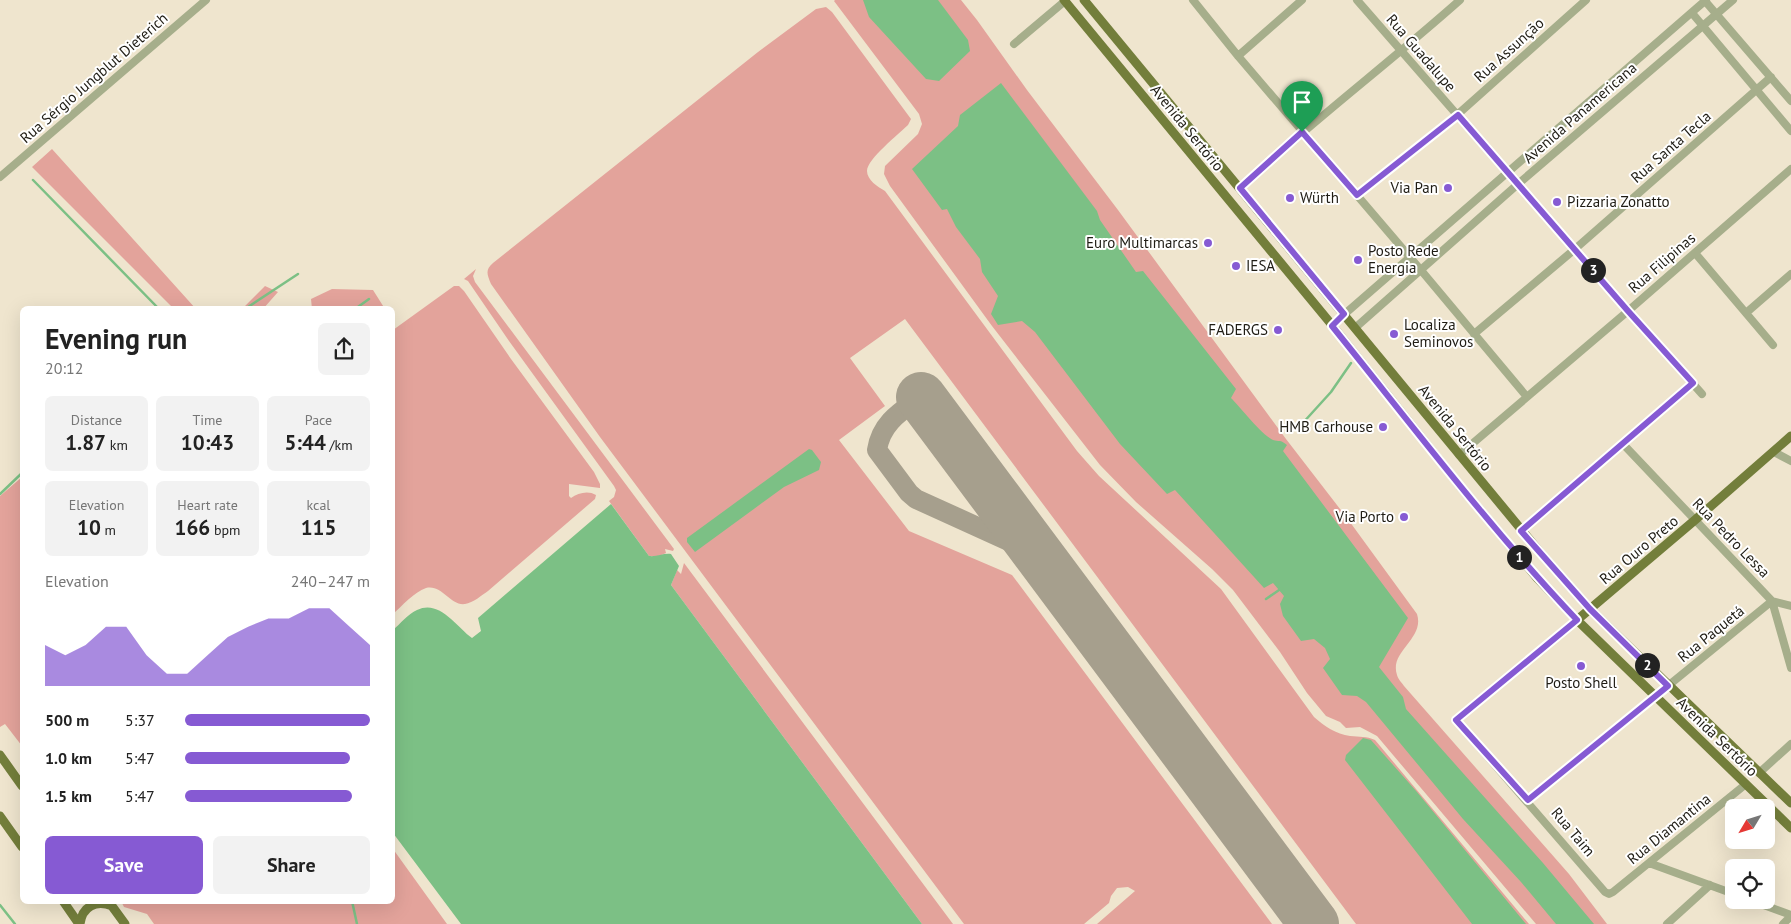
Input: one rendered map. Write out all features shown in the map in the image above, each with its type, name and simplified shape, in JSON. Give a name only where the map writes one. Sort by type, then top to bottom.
[{"type":"main road","name":"Avenida Sertório","points":[[1064,0],[1538,579],[1577,620],[1791,828]]},
{"type":"main road","name":"Avenida Sertório","points":[[1084,0],[1521,531],[1590,609],[1791,804]]},
{"type":"main road","name":"Rua Ouro Preto","points":[[1577,620],[1791,436]]},
{"type":"main road","points":[[0,755],[20,783]]},
{"type":"main road","points":[[0,816],[20,843]]},
{"type":"main road","points":[[65,904],[80,924]]},
{"type":"main road","points":[[80,924],[82,914],[90,906],[97,904]]},
{"type":"main road","points":[[110,904],[122,922]]},
{"type":"street","name":"Rua Sérgio Jungblut Dieterich","points":[[0,177],[206,0]]},
{"type":"street","points":[[1014,44],[1064,0]]},
{"type":"street","points":[[1193,0],[1238,56],[1527,397]]},
{"type":"street","points":[[1238,56],[1302,0]]},
{"type":"street","name":"Rua Guadalupe","points":[[1357,0],[1702,394]]},
{"type":"street","points":[[1240,188],[1302,132],[1402,51],[1460,0]]},
{"type":"street","name":"Rua Assunção","points":[[1357,195],[1458,115],[1586,0]]},
{"type":"street","name":"Avenida Panamericana","points":[[1355,328],[1420,269],[1733,0]]},
{"type":"street","points":[[1701,2],[1717,14],[1791,101]]},
{"type":"street","name":"Avenida Panamericana","points":[[1332,326],[1692,12],[1701,2]]},
{"type":"street","points":[[1692,12],[1791,131]]},
{"type":"street","name":"Rua Santa Tecla","points":[[1474,334],[1575,249],[1771,77]]},
{"type":"street","name":"Rua Filipinas","points":[[1459,455],[1628,311],[1791,168]]},
{"type":"street","points":[[1695,253],[1773,345]]},
{"type":"street","points":[[1746,312],[1791,274]]},
{"type":"street","points":[[1521,531],[1693,383]]},
{"type":"street","name":"Rua Pedro Lessa","points":[[1623,444],[1772,602],[1791,668]]},
{"type":"street","points":[[1774,452],[1791,461]]},
{"type":"street","points":[[1772,602],[1791,606]]},
{"type":"street","name":"Rua Paquetá","points":[[1528,800],[1772,602]]},
{"type":"street","name":"Rua Ouro Preto","points":[[1456,720],[1577,620]]},
{"type":"street","name":"Rua Taim","points":[[1456,720],[1528,800],[1605,892],[1609,894]]},
{"type":"street","points":[[1759,773],[1791,744]]},
{"type":"street","name":"Rua Diamantina","points":[[1609,894],[1746,784]]},
{"type":"street","points":[[1649,863],[1725,891]]},
{"type":"street","points":[[1667,924],[1710,885]]},
{"type":"street","points":[[1775,909],[1791,915],[1783,924]]},
{"type":"shaded area","points":[[835,0],[961,0],[1417,614],[1418,623],[1416,631],[1398,659],[1396,667],[1400,681],[1569,874],[1607,924],[1536,924],[1377,736],[1360,727],[1346,728],[1340,722],[1326,716],[1307,693],[1280,652],[1233,590],[1136,502],[1100,465],[992,326],[890,186],[884,174],[885,166],[918,134],[922,124],[919,114]]},
{"type":"shaded area","points":[[863,0],[938,0],[968,40],[970,51],[939,81],[926,79],[869,17]]},
{"type":"shaded area","points":[[826,7],[832,12],[911,119],[908,125],[872,160],[868,166],[867,174],[876,185],[885,191],[1077,451],[1099,476],[1221,589],[1314,717],[1340,733],[1375,740],[1529,924],[1356,924],[905,319],[850,358],[885,406],[839,440],[909,531],[1012,575],[1272,924],[1097,924],[1135,891],[1128,887],[1117,888],[1111,896],[1109,903],[1084,924],[964,924],[600,437],[491,284],[488,275],[488,270],[493,263],[758,52],[816,9]]},
{"type":"shaded area","points":[[1001,83],[1097,211],[1100,220],[1136,272],[1143,271],[1236,389],[1231,398],[1268,437],[1287,445],[1283,451],[1408,618],[1379,667],[1403,697],[1406,709],[1543,863],[1594,924],[1556,924],[1521,882],[1463,819],[1366,702],[1357,696],[1342,695],[1323,668],[1330,659],[1325,648],[1314,639],[1301,641],[1283,616],[1280,604],[1284,596],[1273,583],[1264,588],[1175,490],[1167,494],[1120,444],[1035,332],[1022,321],[998,325],[991,314],[998,296],[982,272],[980,259],[956,227],[947,209],[942,210],[912,169],[958,126],[960,115]]},
{"type":"shaded area","points":[[52,149],[193,306],[171,306],[32,167]]},
{"type":"shaded area","points":[[476,269],[473,276],[475,282],[674,549],[673,551],[665,549],[666,553],[657,557],[649,556],[609,501],[614,497],[616,490],[614,486],[468,281],[464,279]]},
{"type":"shaded area","points":[[265,286],[278,292],[266,306],[245,306]]},
{"type":"shaded area","points":[[454,286],[459,286],[594,472],[600,484],[600,488],[569,484],[569,496],[571,498],[586,492],[596,495],[595,499],[488,591],[474,601],[465,604],[455,602],[437,589],[426,588],[413,596],[395,612],[395,329]]},
{"type":"shaded area","points":[[332,289],[373,290],[383,306],[312,306],[311,299]]},
{"type":"shaded area","points":[[809,449],[812,450],[821,462],[819,470],[784,487],[695,552],[687,542],[687,538]]},
{"type":"shaded area","points":[[20,479],[20,743],[5,724],[0,727],[0,496]]},
{"type":"shaded area","points":[[611,504],[649,556],[671,554],[679,566],[671,585],[922,924],[461,924],[395,836],[395,628],[417,610],[433,608],[447,615],[472,638],[481,631],[478,618]]},
{"type":"shaded area","points":[[684,563],[953,924],[922,924],[671,585],[677,570],[681,574]]},
{"type":"shaded area","points":[[1363,738],[1371,740],[1417,792],[1526,924],[1472,924],[1345,760],[1346,755]]},
{"type":"shaded area","points":[[395,852],[447,924],[154,924],[147,914],[124,907],[122,904],[395,904]]},
{"type":"waterway","points":[[33,180],[156,306]]},
{"type":"waterway","points":[[250,306],[298,274]]},
{"type":"waterway","points":[[359,306],[369,299]]},
{"type":"waterway","points":[[1301,425],[1331,392],[1351,363]]},
{"type":"waterway","points":[[0,494],[20,475]]},
{"type":"waterway","points":[[1266,599],[1282,588]]},
{"type":"waterway","points":[[353,904],[357,924]]},
{"type":"waterway","points":[[0,905],[15,924]]},
{"type":"taxiway","points":[[921,397],[899,413],[887,425],[877,450],[909,493],[916,499],[1026,549],[1040,561],[1089,623]]},
{"type":"runway","points":[[921,397],[1314,924]]},
{"type":"place","name":"Via Pan","points":[[1448,188]]},
{"type":"place","name":"Würth","points":[[1290,198]]},
{"type":"place","name":"Pizzaria Zonatto","points":[[1557,202]]},
{"type":"place","name":"Euro Multimarcas","points":[[1208,243]]},
{"type":"place","name":"Posto Rede Energia","points":[[1358,260]]},
{"type":"place","name":"IESA","points":[[1236,266]]},
{"type":"place","name":"FADERGS","points":[[1278,330]]},
{"type":"place","name":"Localiza Seminovos","points":[[1394,334]]},
{"type":"place","name":"HMB Carhouse","points":[[1383,427]]},
{"type":"place","name":"Via Porto","points":[[1404,517]]},
{"type":"place","name":"Posto Shell","points":[[1581,666]]},
{"type":"route","points":[[1458,115],[1693,383],[1521,531],[1590,609],[1668,686],[1528,800],[1456,720],[1577,620],[1538,579],[1460,486],[1332,326],[1344,314],[1240,188],[1302,132],[1357,195],[1458,115]]}]
